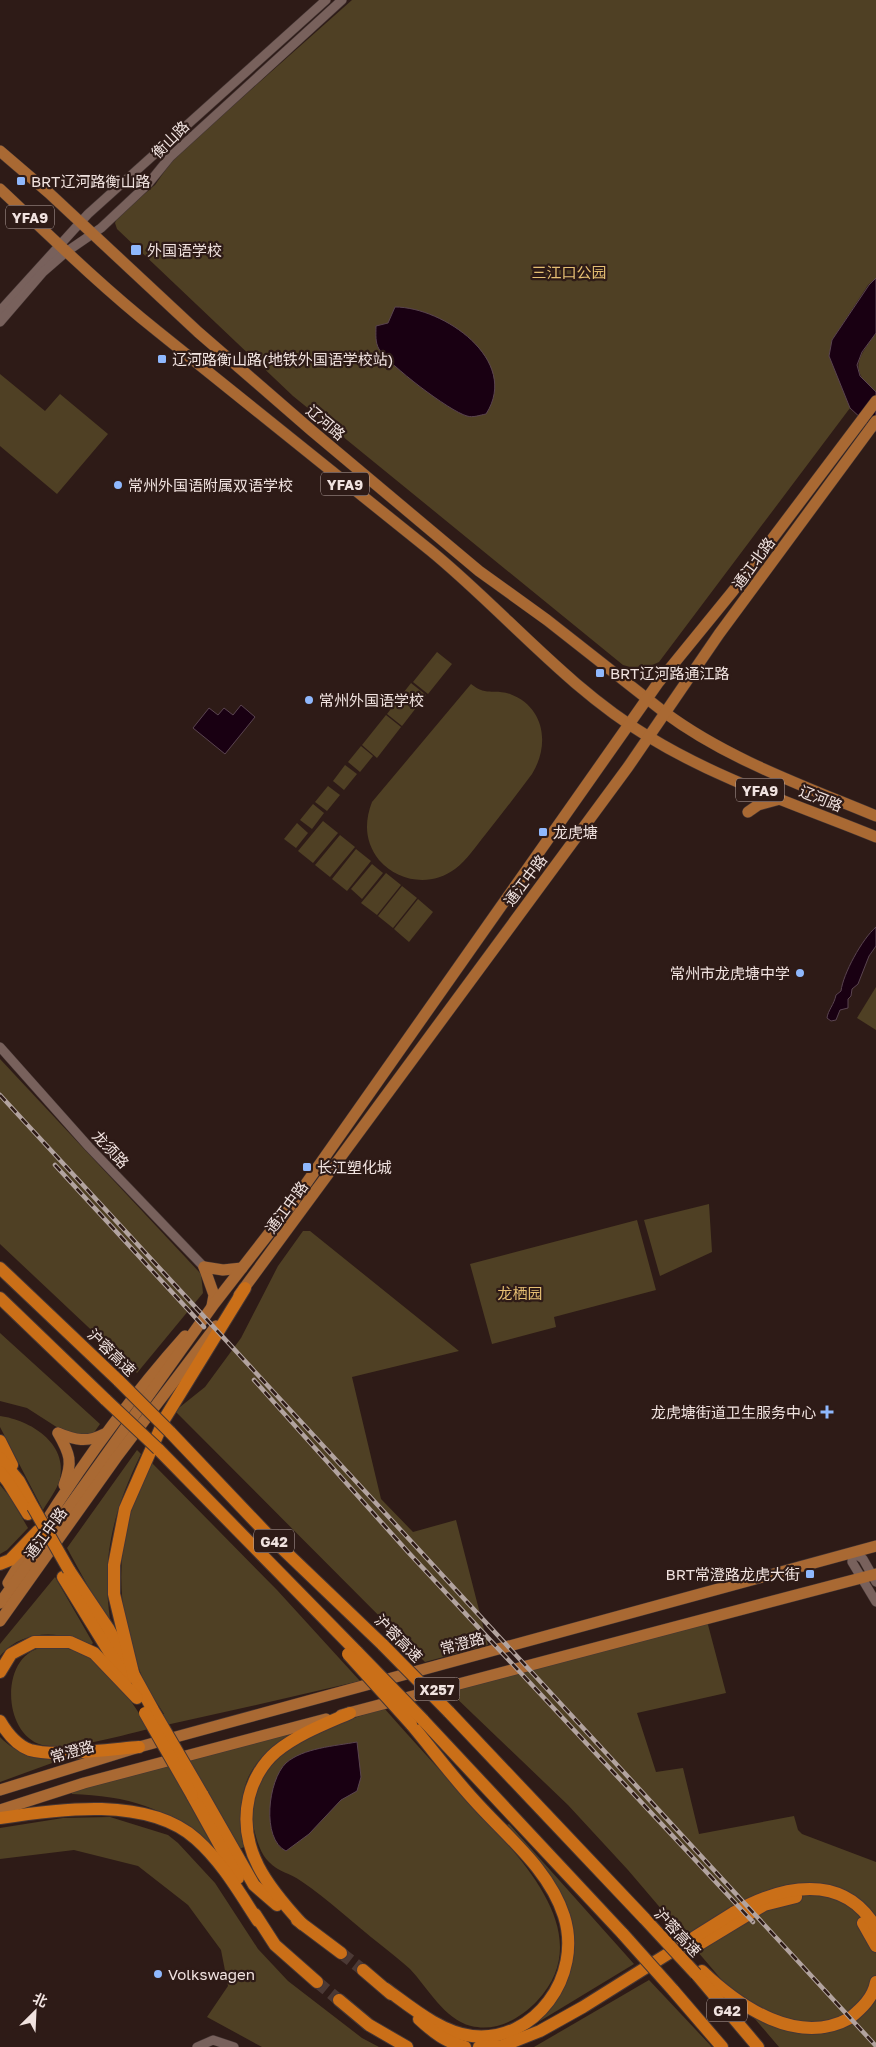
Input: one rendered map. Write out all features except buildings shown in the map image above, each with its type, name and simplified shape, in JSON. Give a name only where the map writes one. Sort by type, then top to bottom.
[{"type":"highway","name":"沪蓉高速","points":[[0,1268],[119,1381],[268,1535],[383,1645],[449,1712],[699,1972],[758,2047]]},
{"type":"highway","points":[[134,1677],[114,1594],[115,1558],[125,1509],[166,1418],[245,1288]]},
{"type":"highway","points":[[0,1298],[220,1510],[417,1722],[474,1800],[514,1842],[550,1886],[564,1916],[568,1947],[562,1976],[556,1992],[547,2004],[525,2025],[491,2036],[466,2034],[440,2026],[386,1989]]},
{"type":"highway","points":[[0,1441],[30,1510],[136,1698]]},
{"type":"highway","points":[[0,1458],[19,1482]]},
{"type":"highway","points":[[0,1472],[30,1510]]},
{"type":"highway","points":[[0,1564],[10,1560],[17,1554],[38,1531]]},
{"type":"highway","points":[[66,1574],[108,1628],[134,1677],[149,1711],[197,1794],[254,1885],[302,1924],[342,1953]]},
{"type":"highway","points":[[0,1672],[11,1654],[34,1642],[70,1642],[94,1653],[149,1711]]},
{"type":"highway","points":[[302,1924],[276,1896],[259,1871],[252,1855],[245,1820],[249,1796],[258,1774],[275,1753],[308,1732],[350,1713]]},
{"type":"highway","points":[[0,1721],[16,1742],[30,1750],[60,1752],[139,1747]]},
{"type":"highway","name":"G42","points":[[417,1722],[623,1934],[722,2047]]},
{"type":"highway","points":[[197,1794],[258,1921]]},
{"type":"highway","points":[[0,1818],[52,1810],[100,1807],[172,1823],[194,1837],[210,1853],[227,1874],[275,1945],[317,1982]]},
{"type":"highway","points":[[478,2047],[502,2046],[540,2031],[583,2007],[733,1913],[758,1899],[777,1892],[810,1889],[838,1895],[860,1908],[876,1928]]},
{"type":"highway","points":[[524,2047],[579,2017],[764,1905],[786,1899],[818,1897],[834,1901],[851,1910],[861,1920],[876,1946]]},
{"type":"highway","points":[[363,1970],[438,2036],[451,2044],[465,2047]]},
{"type":"highway","points":[[699,1972],[766,2023],[789,2034],[818,2035],[846,2022],[865,2005],[875,1990],[876,1982]]},
{"type":"highway","points":[[339,2000],[389,2038],[407,2047]]},
{"type":"highway","points":[[389,2038],[416,2047]]},
{"type":"main road","name":"辽河路","points":[[0,151],[205,338],[479,571],[547,620],[647,699]]},
{"type":"main road","name":"YFA9","points":[[0,189],[63,249],[154,329],[431,552],[485,598],[532,644],[603,705],[647,737]]},
{"type":"main road","name":"通江北路","points":[[630,725],[647,699],[876,401]]},
{"type":"main road","name":"通江北路","points":[[647,737],[876,421]]},
{"type":"main road","name":"YFA9","points":[[647,699],[664,712]]},
{"type":"main road","name":"辽河路","points":[[664,712],[683,726],[753,764],[876,816]]},
{"type":"main road","name":"通江中路","points":[[0,1603],[214,1304],[291,1205],[630,725]]},
{"type":"main road","name":"辽河路","points":[[647,737],[716,772],[876,837]]},
{"type":"main road","name":"通江中路","points":[[0,1621],[116,1458],[245,1288],[622,775],[647,737]]},
{"type":"main road","points":[[741,782],[750,793],[752,802],[748,812],[758,805],[782,798]]},
{"type":"main road","points":[[0,1595],[60,1497],[107,1432],[160,1365],[214,1304],[211,1284],[204,1268],[223,1270],[242,1268]]},
{"type":"main road","points":[[60,1497],[70,1461],[68,1450],[58,1434],[81,1441],[93,1440],[107,1432]]},
{"type":"main road","name":"常澄路","points":[[0,1790],[139,1747],[876,1546]]},
{"type":"main road","name":"X257","points":[[0,1810],[84,1783],[871,1577]]},
{"type":"street","name":"衡山路","points":[[0,322],[63,249],[81,223],[326,0]]},
{"type":"street","name":"衡山路","points":[[0,312],[63,249],[103,225],[148,184],[170,156],[342,0]]},
{"type":"street","name":"龙须路","points":[[0,1047],[89,1146],[204,1268]]},
{"type":"street","points":[[853,1552],[852,1562],[871,1577],[876,1602]]},
{"type":"street","points":[[197,2047],[213,2040],[234,2047]]},
{"type":"green space","name":"三江口公园","points":[[352,0],[876,0],[876,278],[868,285],[832,340],[829,356],[850,408],[659,662],[641,670],[623,665],[293,396],[117,229],[115,223],[118,216],[155,185],[173,159]]},
{"type":"green space","points":[[876,333],[876,392],[862,377],[859,364],[864,350]]},
{"type":"green space","points":[[0,374],[45,411],[60,394],[108,434],[57,494],[0,446]]},
{"type":"green space","points":[[437,652],[452,664],[428,694],[413,682]]},
{"type":"green space","points":[[411,683],[426,695],[402,726],[387,714]]},
{"type":"green space","points":[[471,684],[481,690],[510,694],[522,700],[531,708],[541,728],[541,751],[538,763],[515,797],[471,853],[455,869],[446,875],[425,880],[405,877],[387,867],[374,853],[367,832],[369,810],[372,802]]},
{"type":"green space","points":[[386,715],[401,727],[377,758],[362,745]]},
{"type":"green space","points":[[361,746],[373,756],[360,772],[348,762]]},
{"type":"green space","points":[[345,765],[357,774],[344,790],[333,781]]},
{"type":"green space","points":[[328,786],[340,795],[327,811],[315,802]]},
{"type":"green space","points":[[313,804],[324,813],[312,829],[300,820]]},
{"type":"green space","points":[[323,821],[338,833],[313,863],[298,851]]},
{"type":"green space","points":[[297,823],[308,833],[296,848],[284,839]]},
{"type":"green space","points":[[340,835],[355,847],[330,877],[315,865]]},
{"type":"green space","points":[[356,849],[371,861],[347,891],[332,879]]},
{"type":"green space","points":[[372,864],[383,873],[362,899],[351,889]]},
{"type":"green space","points":[[386,873],[401,885],[377,915],[361,903]]},
{"type":"green space","points":[[402,886],[417,898],[393,928],[378,916]]},
{"type":"green space","points":[[418,899],[433,912],[409,942],[394,929]]},
{"type":"green space","points":[[876,987],[876,1030],[857,1018]]},
{"type":"green space","points":[[0,1059],[201,1274],[203,1293],[137,1373],[0,1244]]},
{"type":"green space","points":[[709,1204],[712,1252],[660,1276],[644,1220]]},
{"type":"green space","name":"龙栖园","points":[[637,1220],[656,1290],[554,1317],[556,1327],[492,1344],[470,1264]]},
{"type":"green space","points":[[303,1231],[310,1231],[459,1351],[352,1377],[381,1499],[413,1532],[456,1520],[488,1645],[425,1662],[175,1411],[205,1387],[241,1338],[278,1266]]},
{"type":"green space","points":[[0,1333],[100,1424],[93,1434],[69,1435],[27,1408],[0,1401]]},
{"type":"green space","points":[[0,1416],[12,1418],[34,1428],[52,1444],[58,1455],[61,1466],[59,1483],[43,1510],[0,1427]]},
{"type":"green space","points":[[137,1450],[141,1454],[124,1494],[112,1534],[107,1575],[110,1619],[107,1621],[67,1548]]},
{"type":"green space","points":[[151,1462],[277,1590],[360,1681],[100,1741],[69,1746],[42,1745],[28,1737],[18,1725],[13,1709],[11,1692],[14,1676],[20,1661],[32,1651],[47,1647],[75,1651],[97,1663],[119,1685],[142,1718],[164,1714],[141,1674],[128,1633],[122,1592],[121,1572],[126,1530],[133,1502]]},
{"type":"green space","points":[[0,1485],[10,1497],[28,1528],[7,1550],[0,1554]]},
{"type":"green space","points":[[55,1577],[93,1643],[91,1645],[68,1637],[43,1635],[20,1640],[0,1656],[0,1644]]},
{"type":"green space","points":[[707,1621],[726,1693],[637,1713],[656,1772],[683,1768],[699,1834],[794,1816],[798,1830],[802,1834],[876,1862],[876,2047],[779,2047],[628,1870],[568,1805],[450,1692]]},
{"type":"green space","points":[[384,1708],[527,1868],[544,1894],[556,1921],[560,1948],[555,1975],[537,2001],[523,2013],[507,2022],[489,2027],[480,2027],[471,2026],[453,2017],[437,2002],[410,1969],[311,1888],[273,1865],[266,1859],[258,1844],[253,1824],[252,1799],[260,1778],[274,1761],[316,1733]]},
{"type":"green space","points":[[290,1732],[291,1735],[274,1746],[262,1758],[253,1769],[247,1782],[243,1795],[242,1810],[244,1847],[239,1849],[187,1759]]},
{"type":"green space","points":[[0,1737],[21,1752],[45,1758],[63,1759],[0,1782]]},
{"type":"green space","points":[[168,1765],[212,1845],[208,1847],[178,1822],[146,1806],[111,1798],[72,1794],[71,1791]]},
{"type":"green space","points":[[110,1817],[168,1835],[178,1843],[215,1883],[258,1949],[288,1981],[362,2038],[379,2047],[262,2047],[207,2017],[228,1986],[221,1950],[188,1905],[138,1866],[74,1850],[0,1859],[0,1828],[63,1818]]},
{"type":"green space","points":[[509,1824],[634,1964],[540,2021],[538,2018],[556,2000],[571,1933],[507,1825]]},
{"type":"green space","points":[[649,1980],[712,2047],[534,2047]]},
{"type":"shaded area","points":[[876,278],[876,333],[862,352],[857,365],[860,376],[876,392],[876,432],[850,408],[829,356],[832,340],[869,285]]},
{"type":"shaded area","points":[[395,307],[414,309],[434,316],[472,340],[485,356],[493,374],[494,394],[486,414],[472,417],[467,416],[447,406],[394,366],[379,349],[376,338],[376,326],[388,323]]},
{"type":"shaded area","points":[[241,705],[255,717],[225,754],[193,728],[209,708],[218,715],[224,708],[233,715]]},
{"type":"shaded area","points":[[876,927],[876,946],[869,956],[858,984],[852,989],[851,996],[848,999],[848,1008],[840,1010],[836,1020],[831,1021],[827,1018],[836,995],[841,991],[849,966],[859,948]]},
{"type":"shaded area","points":[[357,1742],[361,1777],[357,1791],[341,1800],[309,1834],[286,1851],[278,1844],[273,1835],[270,1822],[271,1795],[280,1771],[286,1763],[301,1754],[320,1748]]},
{"type":"tunnel","points":[[341,1953],[363,1970]]},
{"type":"tunnel","points":[[317,1982],[339,2000]]},
{"type":"railway","points":[[0,1095],[876,2046]]},
{"type":"railway","points":[[55,1165],[204,1327]]},
{"type":"railway","points":[[254,1380],[408,1552],[753,1922]]},
{"type":"place","name":"BRT辽河路衡山路","points":[[21,181]]},
{"type":"place","name":"外国语学校","points":[[136,250]]},
{"type":"place","name":"辽河路衡山路(地铁外国语学校站)","points":[[162,359]]},
{"type":"place","name":"常州外国语附属双语学校","points":[[118,485]]},
{"type":"place","name":"BRT辽河路通江路","points":[[600,673]]},
{"type":"place","name":"常州外国语学校","points":[[309,700]]},
{"type":"place","name":"龙虎塘","points":[[543,832]]},
{"type":"place","name":"常州市龙虎塘中学","points":[[800,973]]},
{"type":"place","name":"长江塑化城","points":[[307,1167]]},
{"type":"place","name":"龙虎塘街道卫生服务中心","points":[[827,1412]]},
{"type":"place","name":"BRT常澄路龙虎大街","points":[[810,1574]]},
{"type":"place","name":"Volkswagen","points":[[158,1974]]}]
